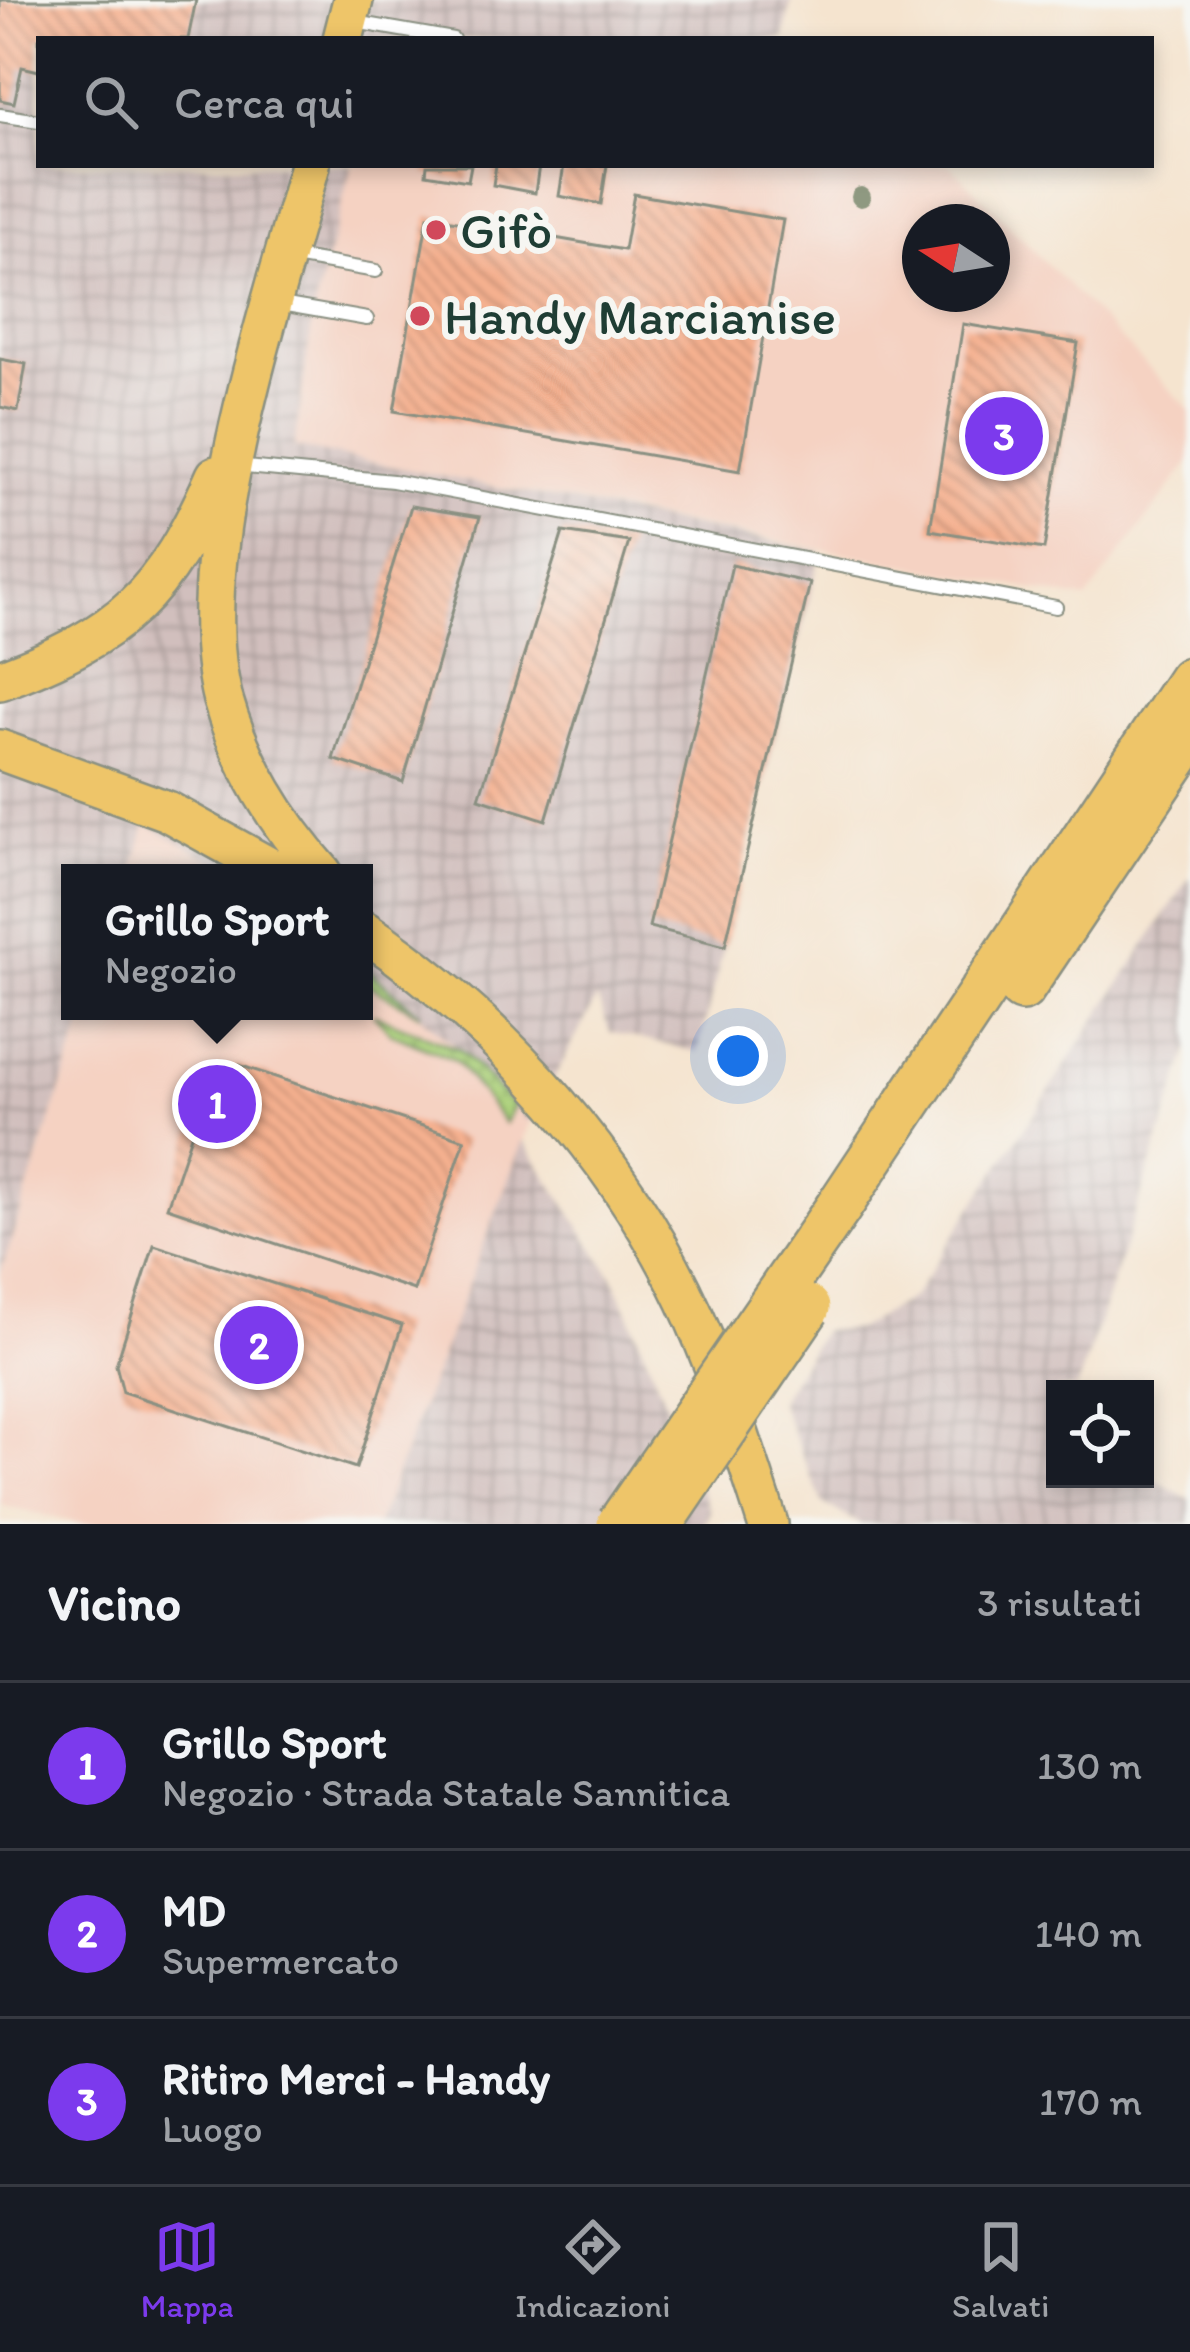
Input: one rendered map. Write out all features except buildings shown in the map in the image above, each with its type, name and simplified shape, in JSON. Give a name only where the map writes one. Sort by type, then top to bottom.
[{"type":"highway","points":[[660,1524],[1190,680]]},
{"type":"highway","points":[[620,1524],[851,1216],[1190,738]]},
{"type":"main road","points":[[309,168],[247,405],[212,592],[222,697],[254,777],[316,864]]},
{"type":"main road","points":[[0,680],[56,659],[123,621],[160,581],[190,533],[247,405]]},
{"type":"main road","points":[[0,750],[167,811],[263,864]]},
{"type":"main road","points":[[373,934],[466,1012],[544,1089],[612,1175],[693,1315],[763,1515]]},
{"type":"lane","points":[[348,20],[436,36]]},
{"type":"lane","points":[[0,115],[36,121]]},
{"type":"lane","points":[[286,256],[376,271]]},
{"type":"lane","points":[[274,303],[367,319]]},
{"type":"lane","points":[[234,466],[393,481],[1056,608]]},
{"type":"shaded area","points":[[0,0],[791,0],[785,36],[36,36],[36,168],[351,168],[314,309],[294,447],[821,551],[698,1052],[610,1032],[597,998],[530,1123],[460,1050],[373,976],[373,864],[220,864],[146,824],[135,864],[61,864],[61,1020],[84,1020],[0,1274]]},
{"type":"shaded area","points":[[351,168],[953,168],[988,204],[902,204],[902,312],[1010,312],[1010,226],[1190,410],[1190,461],[1086,600],[293,447],[314,309]]},
{"type":"shaded area","points":[[145,823],[220,864],[135,864]]},
{"type":"shaded area","points":[[1190,877],[1190,1047],[1080,1380],[1046,1380],[1046,1488],[1154,1488],[1154,1479],[1190,1500],[1190,1524],[861,1524],[823,1504],[779,1401],[823,1330],[858,1329],[913,1297]]},
{"type":"shaded area","points":[[373,976],[460,1050],[530,1123],[377,1524],[82,1524],[0,1505],[0,1274],[84,1020],[373,1020]]},
{"type":"shaded area","points":[[523,1140],[615,1280],[710,1511],[704,1524],[377,1524]]},
{"type":"green space","points":[[373,975],[421,1015],[373,987]]},
{"type":"green space","points":[[373,1014],[460,1050],[514,1106],[505,1123],[455,1060],[391,1033]]},
{"type":"place","name":"Gifò","points":[[436,230]]},
{"type":"place","name":"Handy Marcianise","points":[[420,316]]},
{"type":"place","name":"Ritiro Merci - Handy","points":[[1004,436]]},
{"type":"place","name":"Grillo Sport","points":[[217,1104]]},
{"type":"place","name":"MD","points":[[259,1345]]}]
